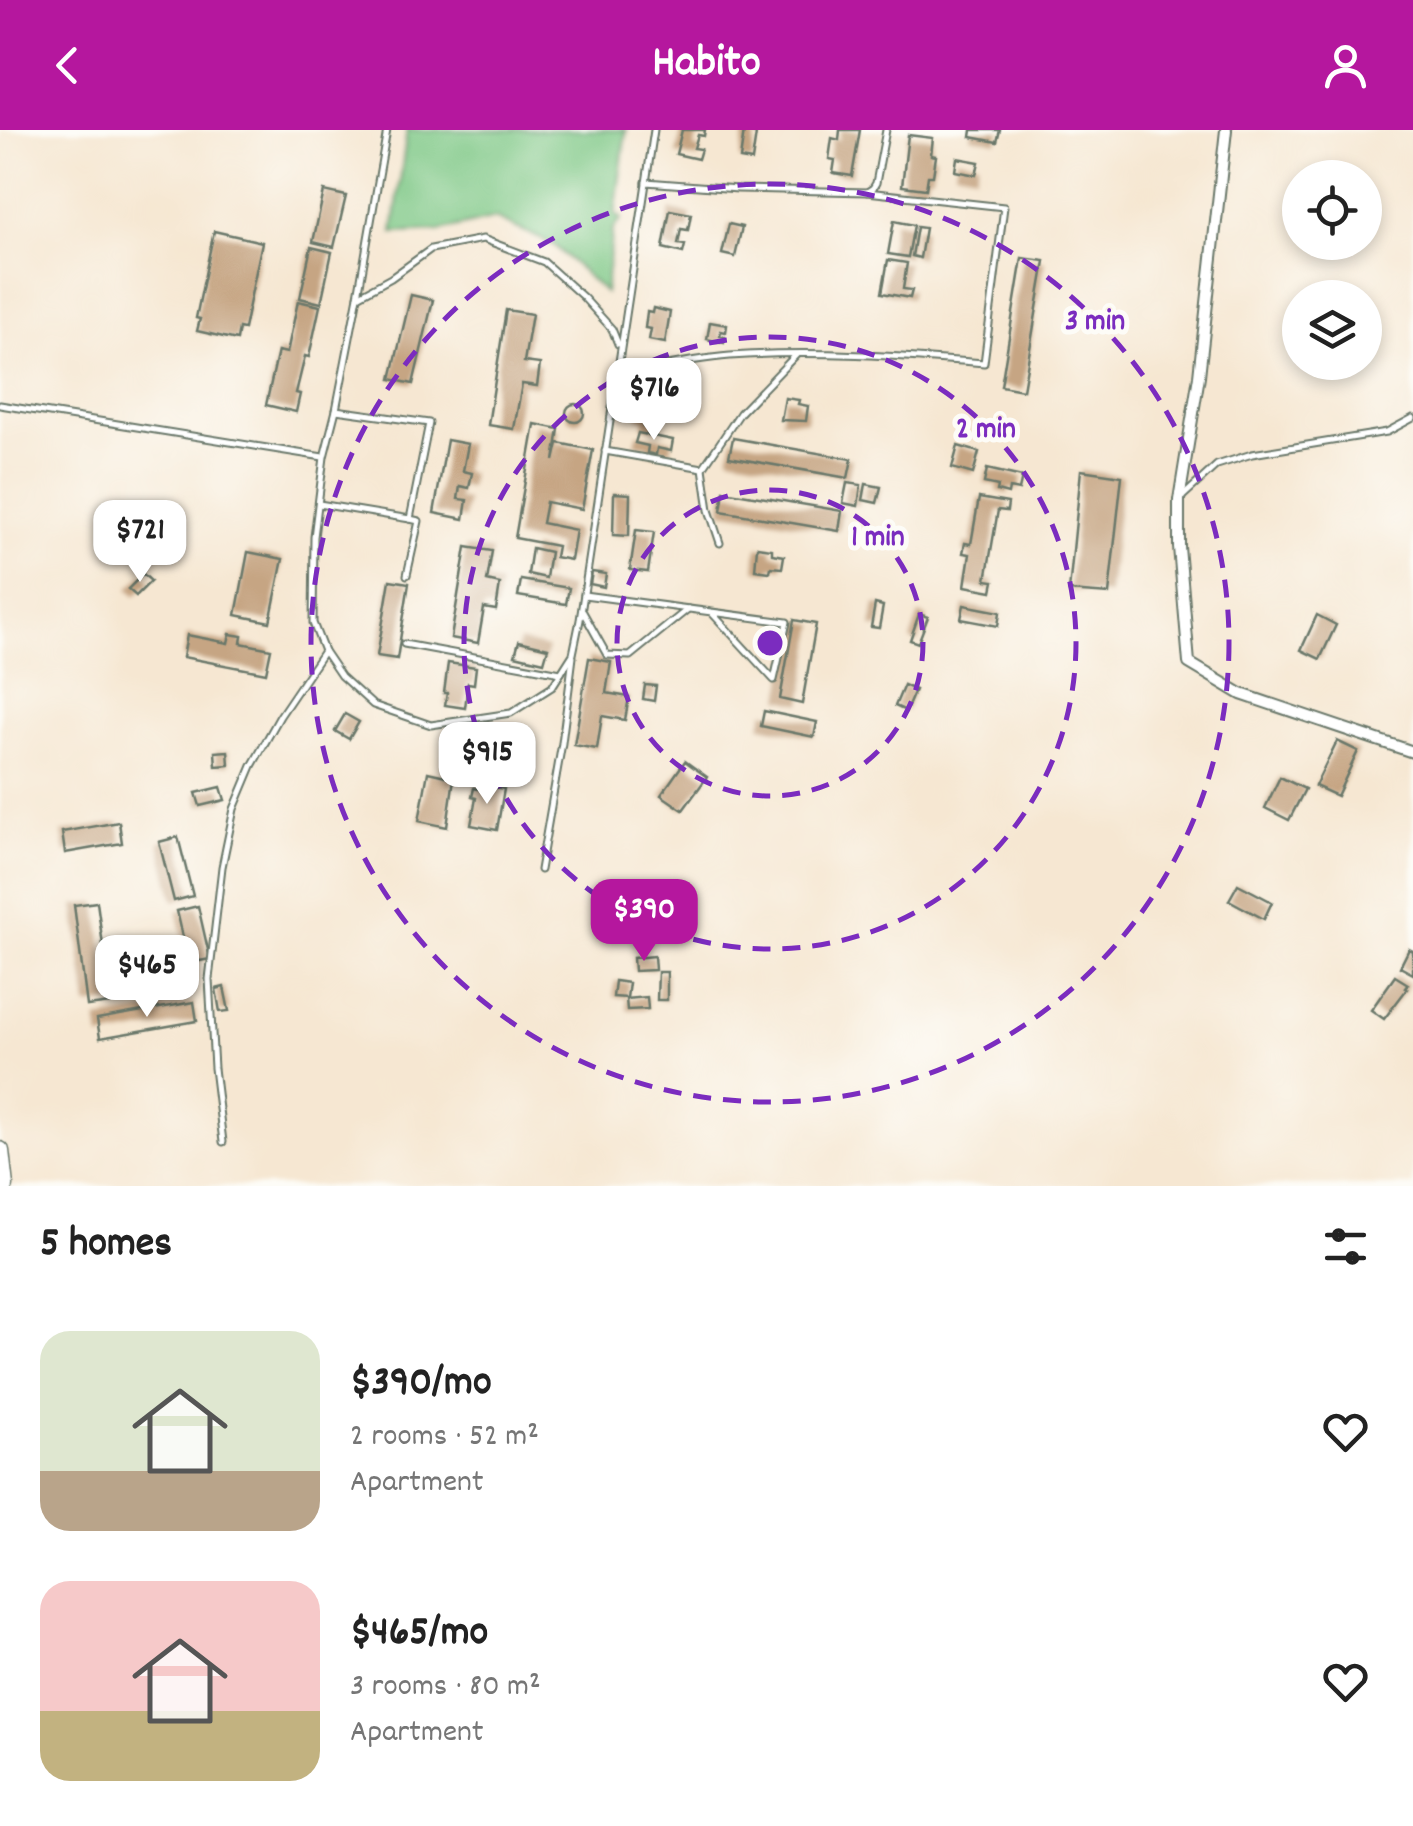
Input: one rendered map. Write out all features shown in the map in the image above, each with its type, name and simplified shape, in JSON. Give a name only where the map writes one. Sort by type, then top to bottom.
[{"type":"main road","points":[[0,1151],[4,1186]]},
{"type":"street","points":[[1226,130],[1200,376],[1179,500],[1188,663],[1241,694],[1413,752]]},
{"type":"lane","points":[[387,130],[324,457],[314,537],[314,623],[324,651],[341,676],[374,706],[431,725],[511,713],[552,687],[573,654]]},
{"type":"lane","points":[[540,870],[654,130]]},
{"type":"lane","points":[[866,192],[876,182],[886,130]]},
{"type":"lane","points":[[615,375],[724,356],[797,354],[984,362],[1004,207],[866,192],[646,182]]},
{"type":"lane","points":[[358,296],[392,278],[431,249],[483,239],[544,262],[583,296],[612,329],[620,348]]},
{"type":"lane","points":[[720,543],[709,510],[703,468],[740,413],[797,354]]},
{"type":"lane","points":[[0,405],[324,457]]},
{"type":"lane","points":[[336,410],[428,424],[410,519]]},
{"type":"lane","points":[[1179,500],[1217,465],[1252,454],[1387,432],[1413,418]]},
{"type":"lane","points":[[605,452],[703,468]]},
{"type":"lane","points":[[318,504],[419,521],[407,575]]},
{"type":"lane","points":[[584,595],[787,622],[774,680],[711,612]]},
{"type":"lane","points":[[582,609],[608,655],[630,656],[688,608]]},
{"type":"lane","points":[[404,644],[561,673]]},
{"type":"lane","points":[[223,1142],[209,980],[222,867],[234,809],[252,766],[324,651]]},
{"type":"green space","points":[[407,130],[626,130],[615,214],[621,219],[613,229],[605,293],[554,245],[495,218],[441,231],[393,233]]},
{"type":"building","points":[[682,130],[705,130],[704,136],[698,135],[694,148],[701,149],[698,159],[676,154]]},
{"type":"building","points":[[840,130],[860,130],[852,176],[833,173],[835,160],[829,159],[832,138],[839,140]]},
{"type":"building","points":[[972,130],[1000,130],[997,142],[971,137]]},
{"type":"building","points":[[744,131],[756,134],[752,161],[740,159]]},
{"type":"building","points":[[908,135],[933,138],[931,155],[936,156],[926,189],[902,186]]},
{"type":"building","points":[[957,158],[979,162],[976,175],[955,171]]},
{"type":"building","points":[[324,191],[346,196],[334,247],[313,242]]},
{"type":"building","points":[[670,210],[691,214],[688,230],[681,229],[678,244],[685,245],[683,253],[663,248]]},
{"type":"building","points":[[894,221],[914,225],[908,257],[888,254]]},
{"type":"building","points":[[729,224],[742,227],[735,257],[722,254]]},
{"type":"building","points":[[917,227],[925,228],[920,258],[912,256]]},
{"type":"building","points":[[214,231],[262,242],[244,329],[239,328],[237,340],[197,331],[200,319],[196,318]]},
{"type":"building","points":[[311,247],[332,252],[321,303],[300,298]]},
{"type":"building","points":[[1022,258],[1045,261],[1023,390],[1001,386]]},
{"type":"building","points":[[888,260],[907,263],[903,289],[912,290],[910,298],[882,293]]},
{"type":"building","points":[[411,295],[433,300],[413,384],[391,379]]},
{"type":"building","points":[[298,301],[320,306],[296,393],[300,394],[296,412],[266,405],[278,351],[287,353]]},
{"type":"building","points":[[653,308],[670,312],[665,343],[649,340],[651,329],[645,328],[647,312],[652,313]]},
{"type":"building","points":[[506,310],[532,314],[524,362],[540,364],[537,386],[522,384],[514,429],[488,425]]},
{"type":"building","points":[[710,322],[727,325],[720,336],[725,337],[724,343],[707,339]]},
{"type":"building","points":[[648,397],[664,400],[659,429],[643,427],[644,419],[638,418],[640,404],[647,406]]},
{"type":"building","points":[[785,398],[808,406],[806,421],[781,420]]},
{"type":"building","points":[[575,404],[584,413],[575,422],[566,413]]},
{"type":"building","points":[[535,424],[559,429],[554,461],[558,443],[593,450],[582,509],[546,502],[542,523],[576,530],[571,560],[555,557],[557,546],[515,538]]},
{"type":"building","points":[[638,433],[673,440],[671,451],[657,448],[656,455],[647,453],[648,446],[635,443]]},
{"type":"building","points":[[733,438],[852,459],[848,478],[729,457]]},
{"type":"building","points":[[447,440],[468,444],[463,471],[472,473],[469,488],[460,486],[458,499],[467,500],[464,519],[434,513]]},
{"type":"building","points":[[958,446],[979,452],[973,474],[952,468]]},
{"type":"building","points":[[987,469],[1022,477],[1019,490],[1009,488],[1008,494],[997,491],[998,486],[984,483]]},
{"type":"building","points":[[1081,470],[1122,476],[1109,594],[1069,591]]},
{"type":"building","points":[[847,483],[861,485],[858,506],[843,503]]},
{"type":"building","points":[[866,484],[881,487],[877,503],[863,500]]},
{"type":"building","points":[[724,491],[842,511],[839,531],[721,511]]},
{"type":"building","points":[[614,493],[630,494],[629,536],[613,535]]},
{"type":"building","points":[[979,498],[1008,503],[1007,511],[998,510],[986,580],[994,581],[992,591],[965,586],[970,554],[963,553],[965,543],[971,544]]},
{"type":"building","points":[[636,530],[654,532],[648,572],[630,570]]},
{"type":"building","points":[[466,547],[492,551],[487,581],[500,584],[496,610],[484,608],[478,643],[451,638]]},
{"type":"building","points":[[757,547],[784,556],[782,568],[771,567],[770,572],[755,570]]},
{"type":"building","points":[[532,548],[550,552],[546,578],[528,574]]},
{"type":"building","points":[[248,552],[283,559],[270,622],[236,615]]},
{"type":"building","points":[[592,572],[606,574],[604,587],[590,584]]},
{"type":"building","points":[[143,574],[151,581],[136,596],[128,589]]},
{"type":"building","points":[[390,580],[409,583],[397,659],[377,656]]},
{"type":"building","points":[[521,580],[569,588],[566,604],[518,596]]},
{"type":"building","points":[[875,604],[883,606],[879,628],[871,627]]},
{"type":"building","points":[[964,605],[1000,612],[998,626],[961,619]]},
{"type":"building","points":[[919,614],[928,617],[918,643],[910,640]]},
{"type":"building","points":[[1317,615],[1336,625],[1320,659],[1301,650]]},
{"type":"building","points":[[794,620],[816,624],[802,704],[780,699]]},
{"type":"building","points":[[230,634],[242,636],[241,643],[271,649],[266,673],[183,657],[187,635],[228,643]]},
{"type":"building","points":[[519,641],[548,648],[544,662],[515,655]]},
{"type":"building","points":[[589,658],[611,662],[606,693],[629,697],[625,720],[602,716],[597,749],[574,745]]},
{"type":"building","points":[[448,663],[476,667],[474,684],[468,683],[465,708],[445,705]]},
{"type":"building","points":[[645,685],[656,686],[654,701],[643,699]]},
{"type":"building","points":[[904,685],[915,690],[906,711],[895,706]]},
{"type":"building","points":[[764,711],[817,722],[814,737],[761,726]]},
{"type":"building","points":[[345,714],[359,722],[349,739],[335,731]]},
{"type":"building","points":[[1337,741],[1358,751],[1337,796],[1315,786]]},
{"type":"building","points":[[228,751],[229,765],[216,766],[215,752]]},
{"type":"building","points":[[685,761],[707,777],[683,810],[661,795]]},
{"type":"building","points":[[428,772],[454,778],[447,827],[419,821]]},
{"type":"building","points":[[1280,777],[1305,789],[1289,820],[1265,808]]},
{"type":"building","points":[[479,784],[504,789],[497,830],[471,825],[476,798],[472,797]]},
{"type":"building","points":[[221,787],[225,800],[200,806],[196,793]]},
{"type":"building","points":[[119,822],[122,843],[65,853],[62,832]]},
{"type":"building","points":[[178,837],[193,896],[174,901],[159,842]]},
{"type":"building","points":[[1238,884],[1272,902],[1264,919],[1229,900]]},
{"type":"building","points":[[97,902],[111,1003],[87,1006],[74,905]]},
{"type":"building","points":[[198,906],[210,959],[189,963],[177,911]]},
{"type":"building","points":[[1409,949],[1413,951],[1413,974],[1400,967]]},
{"type":"building","points":[[654,956],[655,970],[634,971],[633,958]]},
{"type":"building","points":[[658,972],[667,972],[667,1000],[657,1000]]},
{"type":"building","points":[[1395,976],[1408,984],[1407,989],[1384,1019],[1371,1010]]},
{"type":"building","points":[[615,981],[629,983],[627,998],[613,997]]},
{"type":"building","points":[[224,987],[229,1011],[220,1012],[216,989]]},
{"type":"building","points":[[647,997],[648,1009],[627,1010],[626,999]]},
{"type":"building","points":[[194,1002],[197,1021],[100,1038],[97,1019]]}]
